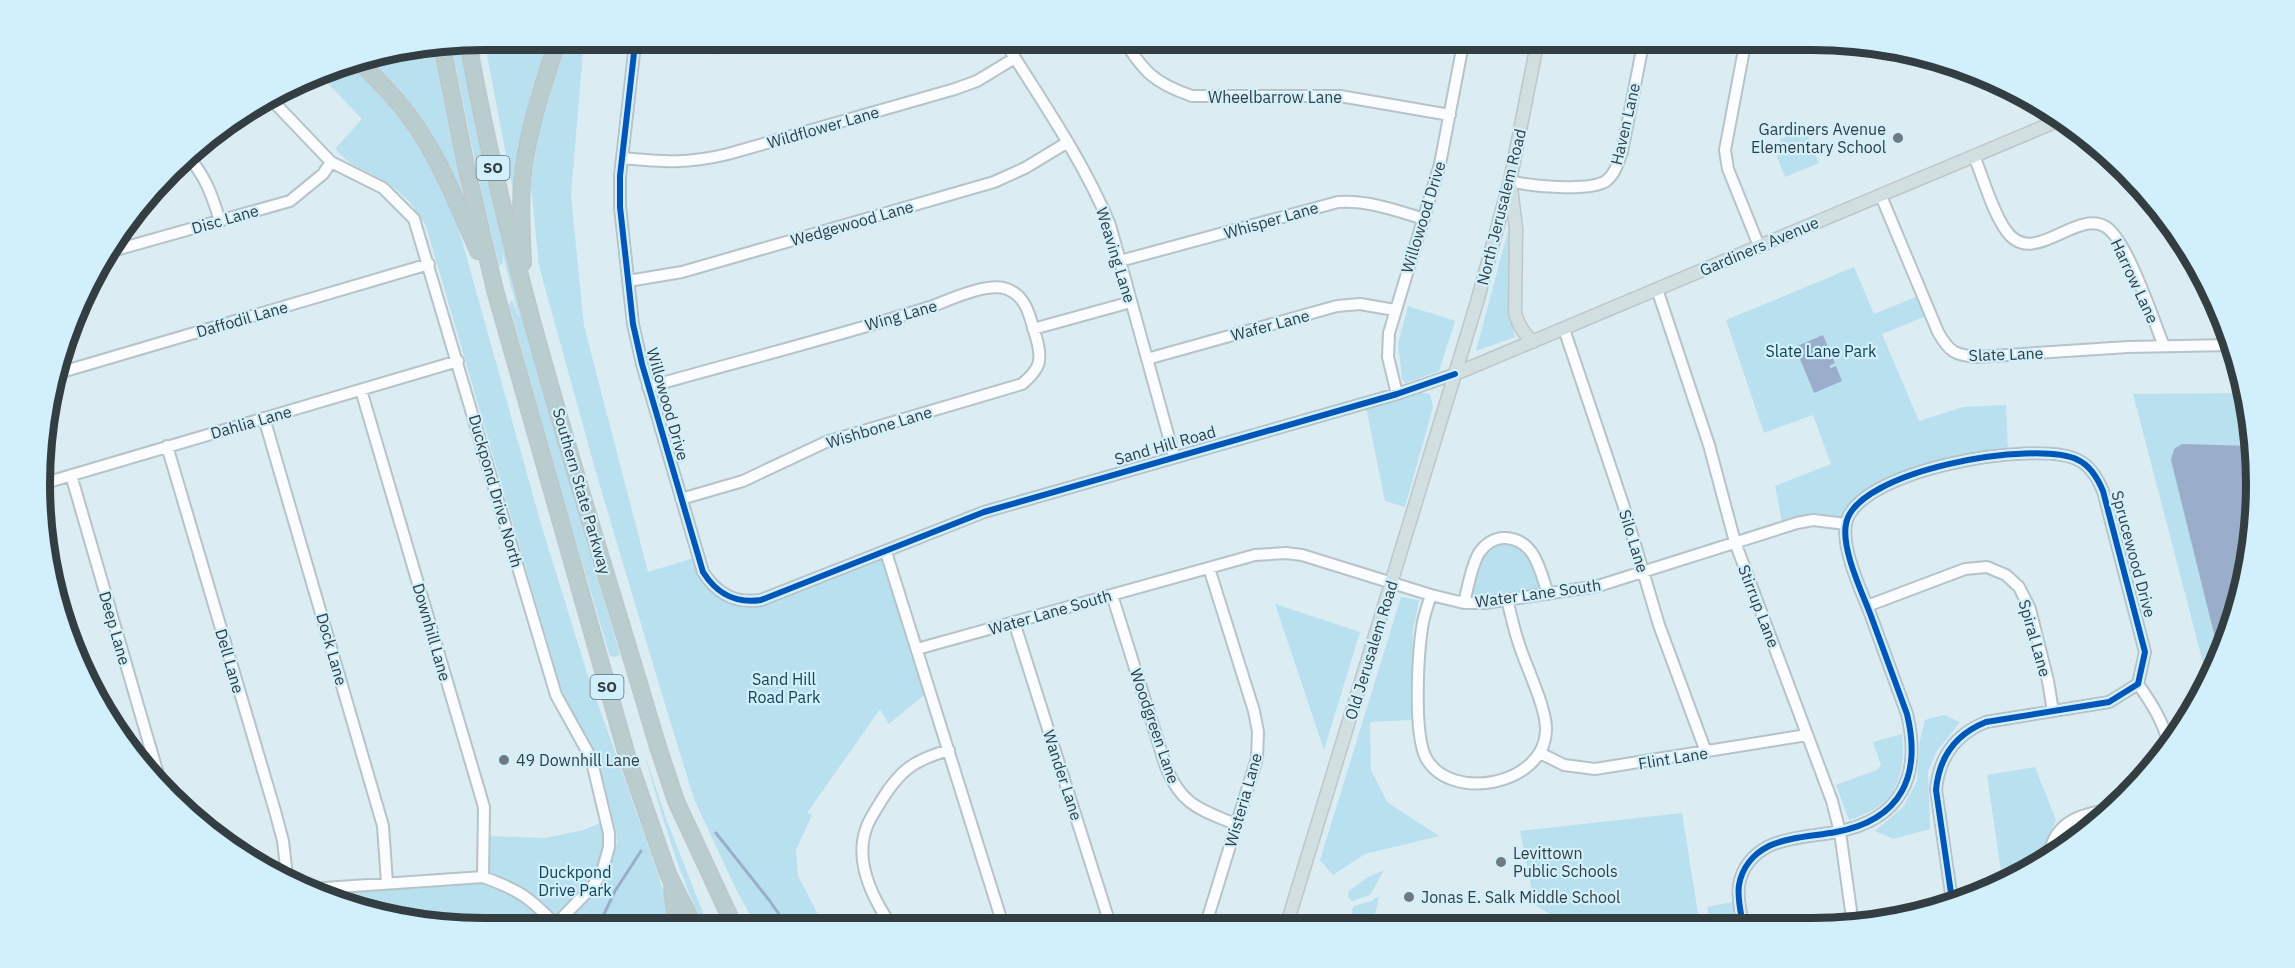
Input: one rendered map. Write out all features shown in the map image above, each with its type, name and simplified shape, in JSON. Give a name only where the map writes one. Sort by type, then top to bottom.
[{"type":"highway","name":"Southern State Parkway","points":[[470,50],[495,178],[524,293],[658,747],[676,801],[730,918]]},
{"type":"highway","points":[[524,293],[522,182],[533,120],[555,50]]},
{"type":"highway","name":"Southern State Parkway","points":[[443,51],[466,166],[495,290],[628,759],[671,879],[690,918]]},
{"type":"highway","points":[[364,67],[398,101],[427,145],[452,191],[495,290]]},
{"type":"highway","points":[[676,801],[700,839],[739,918]]},
{"type":"highway","points":[[671,879],[676,918]]},
{"type":"main road","name":"North Jerusalem Road","points":[[1455,374],[1510,181],[1536,50]]},
{"type":"main road","name":"Gardiners Avenue","points":[[1455,374],[2052,123]]},
{"type":"main road","points":[[1510,181],[1516,228],[1515,313],[1518,326],[1533,342]]},
{"type":"main road","name":"Old Jerusalem Road","points":[[1289,918],[1455,374]]},
{"type":"street","name":"Willowood Drive","points":[[635,50],[622,158],[621,207],[633,324],[648,387],[704,572],[722,594],[740,601],[761,600],[885,552]]},
{"type":"street","name":"Weaving Lane","points":[[1010,50],[1068,142],[1094,188],[1110,225],[1174,456]]},
{"type":"street","name":"Wheelbarrow Lane","points":[[1130,50],[1151,76],[1169,88],[1192,96],[1340,96],[1450,115]]},
{"type":"street","name":"Willowood Drive","points":[[1397,394],[1388,357],[1389,333],[1440,164],[1462,50]]},
{"type":"street","name":"Haven Lane","points":[[1510,181],[1525,185],[1579,186],[1598,185],[1607,180],[1616,169],[1622,152],[1642,50]]},
{"type":"street","points":[[1744,50],[1725,150],[1728,169],[1759,246]]},
{"type":"street","name":"Wildflower Lane","points":[[622,158],[698,162],[956,89],[977,81],[1015,58]]},
{"type":"street","name":"Duckpond Drive North","points":[[275,103],[331,162],[383,188],[405,207],[414,219],[556,695],[591,758],[609,833],[609,847],[602,872],[593,886],[562,918]]},
{"type":"street","name":"Wedgewood Lane","points":[[628,281],[682,272],[994,182],[1025,168],[1068,142]]},
{"type":"street","name":"Harrow Lane","points":[[1974,156],[2005,229],[2018,241],[2038,243],[2083,225],[2094,223],[2114,233],[2124,249],[2164,346]]},
{"type":"street","points":[[193,162],[207,181],[220,221]]},
{"type":"street","name":"Disc Lane","points":[[120,248],[290,201],[323,174],[331,162]]},
{"type":"street","name":"Slate Lane","points":[[1881,196],[1938,332],[1945,345],[1962,356],[2222,345]]},
{"type":"street","name":"Whisper Lane","points":[[1120,261],[1338,202],[1371,203],[1424,219]]},
{"type":"street","name":"Daffodil Lane","points":[[64,371],[429,264]]},
{"type":"street","name":"Wing Lane","points":[[648,387],[997,287],[1007,289],[1019,296],[1028,308],[1033,329]]},
{"type":"street","name":"Stirrup Lane","points":[[1657,289],[1709,445],[1735,542],[1832,801],[1840,831],[1852,917]]},
{"type":"street","points":[[1033,329],[1131,302]]},
{"type":"street","name":"Wafer Lane","points":[[1147,359],[1337,306],[1360,304],[1395,310]]},
{"type":"street","name":"Wishbone Lane","points":[[681,499],[743,481],[826,442],[1022,384],[1035,373],[1040,363],[1039,348],[1033,329]]},
{"type":"street","name":"Silo Lane","points":[[1564,329],[1623,504],[1659,626],[1706,752]]},
{"type":"street","name":"Dahlia Lane","points":[[50,481],[458,361]]},
{"type":"street","name":"Sand Hill Road","points":[[885,552],[984,512],[1397,394],[1455,374]]},
{"type":"street","name":"Downhill Lane","points":[[361,390],[484,807],[483,877]]},
{"type":"street","name":"Dock Lane","points":[[264,418],[383,825],[387,883]]},
{"type":"street","name":"Dell Lane","points":[[167,446],[280,831],[286,871]]},
{"type":"street","name":"Sprucewood Drive","points":[[1846,524],[1852,511],[1862,499],[1874,491],[1954,462],[1988,456],[2052,453],[2080,461],[2093,472],[2103,492],[2142,636],[2145,657],[2138,684]]},
{"type":"street","name":"Deep Lane","points":[[71,475],[157,770]]},
{"type":"street","name":"Water Lane South","points":[[917,649],[1255,555],[1286,553],[1321,560],[1431,595],[1464,603],[1508,600],[1598,586],[1797,523],[1813,520],[1846,524]]},
{"type":"street","points":[[1742,918],[1739,886],[1742,874],[1756,854],[1781,842],[1840,831],[1869,822],[1887,811],[1903,791],[1909,776],[1912,736],[1907,714],[1849,558],[1846,524]]},
{"type":"street","points":[[1464,603],[1480,551],[1496,538],[1503,537],[1519,539],[1530,548],[1538,562],[1548,594]]},
{"type":"street","points":[[885,552],[1001,918]]},
{"type":"street","name":"Spiral Lane","points":[[1867,606],[1965,569],[1988,567],[2006,575],[2019,588],[2030,609],[2053,711]]},
{"type":"street","name":"Wisteria Lane","points":[[1208,918],[1257,758],[1258,732],[1254,711],[1209,568]]},
{"type":"street","name":"Woodgreen Lane","points":[[1112,595],[1173,785],[1180,795],[1194,806],[1237,825]]},
{"type":"street","points":[[1431,595],[1423,622],[1419,663],[1421,746],[1427,759],[1444,776],[1455,781],[1469,783],[1511,777],[1521,773],[1540,753],[1547,733],[1545,718],[1519,644],[1508,600]]},
{"type":"street","name":"Wander Lane","points":[[1014,622],[1108,918]]},
{"type":"street","points":[[1951,895],[1936,790],[1937,777],[1944,758],[1954,742],[1971,728],[1986,722],[2109,702],[2138,684],[2158,713],[2166,734]]},
{"type":"street","name":"Flint Lane","points":[[1540,753],[1564,765],[1595,769],[1808,735]]},
{"type":"street","points":[[888,918],[877,901],[863,867],[865,830],[875,810],[900,773],[930,755],[949,750]]},
{"type":"street","points":[[2052,845],[2060,831],[2076,817],[2096,812]]},
{"type":"street","points":[[325,888],[483,877],[527,896],[545,918]]},
{"type":"green space","points":[[452,50],[463,50],[508,260],[620,655],[615,657],[610,656],[559,485],[509,304],[512,300],[520,320],[502,252],[503,264],[499,265]]},
{"type":"green space","points":[[486,50],[549,50],[517,191],[513,189]]},
{"type":"green space","name":"Sand Hill Road Park","points":[[561,50],[583,50],[571,195],[584,326],[648,572],[697,557],[708,583],[750,603],[885,554],[929,691],[889,724],[880,709],[807,813],[812,815],[796,850],[798,876],[820,918],[752,918],[694,799],[597,476],[539,266],[530,187],[539,130]]},
{"type":"green space","points":[[434,52],[464,200],[438,150],[413,108],[370,65]]},
{"type":"green space","name":"Duckpond Drive Park","points":[[357,69],[394,105],[425,149],[454,212],[541,524],[587,673],[664,893],[669,918],[456,918],[427,915],[372,904],[328,889],[482,876],[483,836],[545,838],[584,830],[605,821],[617,846],[616,831],[597,756],[563,695],[426,226],[410,202],[388,183],[350,163],[335,149],[362,119],[325,80]]},
{"type":"green space","points":[[1807,134],[1819,163],[1785,177],[1777,157],[1781,138]]},
{"type":"green space","points":[[1509,227],[1509,313],[1515,337],[1476,351]]},
{"type":"green space","name":"Slate Lane Park","points":[[1854,267],[1874,314],[1921,295],[1929,315],[1882,334],[1919,421],[1963,407],[2006,405],[2008,455],[1989,456],[1873,490],[1845,523],[1783,527],[1775,486],[1831,464],[1813,415],[1764,433],[1726,320]]},
{"type":"green space","points":[[1408,306],[1455,321],[1439,371],[1405,383],[1402,379],[1398,344]]},
{"type":"green space","points":[[1417,393],[1430,395],[1433,407],[1405,507],[1385,501],[1366,407]]},
{"type":"green space","points":[[2236,393],[2245,456],[2246,484],[2242,541],[2231,596],[2204,668],[2133,394]]},
{"type":"green space","points":[[1496,540],[1529,550],[1547,593],[1465,602],[1477,559]]},
{"type":"green space","points":[[1401,597],[1419,600],[1413,630],[1411,720],[1370,722],[1371,770],[1387,802],[1439,836],[1365,854],[1333,875],[1320,860]]},
{"type":"green space","points":[[1275,604],[1360,632],[1324,750]]},
{"type":"green space","points":[[1944,715],[1960,722],[1937,751],[1928,771],[1930,829],[1893,839],[1875,831],[1903,807],[1917,781],[1920,740],[1925,720]]},
{"type":"green space","points":[[1902,734],[1902,765],[1894,789],[1877,807],[1849,820],[1836,785],[1877,770],[1881,765],[1873,742]]},
{"type":"green space","points":[[644,753],[667,821],[705,918],[700,918],[678,864]]},
{"type":"green space","points":[[2035,767],[2056,820],[2042,851],[2001,875],[1987,775]]},
{"type":"green space","points":[[1682,813],[1699,918],[1553,918],[1535,905],[1520,831]]},
{"type":"green space","points":[[1384,870],[1370,895],[1352,901],[1348,897],[1349,891],[1368,877]]},
{"type":"green space","points":[[1379,897],[1374,918],[1353,918],[1354,906]]},
{"type":"green space","points":[[1738,901],[1741,918],[1709,918],[1707,907]]},
{"type":"shaded area","points":[[1823,335],[1835,363],[1829,366],[1831,368],[1836,366],[1842,381],[1814,393],[1795,347]]},
{"type":"shaded area","points":[[2182,444],[2244,446],[2246,484],[2242,541],[2231,596],[2216,640],[2171,460],[2174,449]]},
{"type":"waterway","points":[[716,833],[782,918]]},
{"type":"waterway","points":[[602,918],[615,891],[641,851]]},
{"type":"cycle path","points":[[635,50],[620,176],[620,207],[633,324],[642,364],[703,572],[721,592],[735,599],[761,600],[984,512],[1397,394],[1455,374]]},
{"type":"cycle path","points":[[1742,918],[1739,900],[1740,879],[1749,862],[1758,853],[1776,843],[1836,832],[1858,826],[1877,817],[1891,806],[1902,792],[1908,775],[1911,736],[1907,714],[1849,558],[1845,534],[1846,524],[1857,505],[1880,488],[1912,474],[1950,464],[2025,454],[2056,455],[2078,460],[2090,469],[2103,491],[2145,652],[2138,684],[2109,702],[1986,722],[1958,740],[1945,757],[1936,790],[1951,895]]},
{"type":"place","name":"Gardiners Avenue Elementary School","points":[[1898,138]]},
{"type":"place","name":"49 Downhill Lane","points":[[504,760]]},
{"type":"place","name":"Levittown Public Schools","points":[[1501,862]]},
{"type":"place","name":"Jonas E. Salk Middle School","points":[[1409,897]]}]
